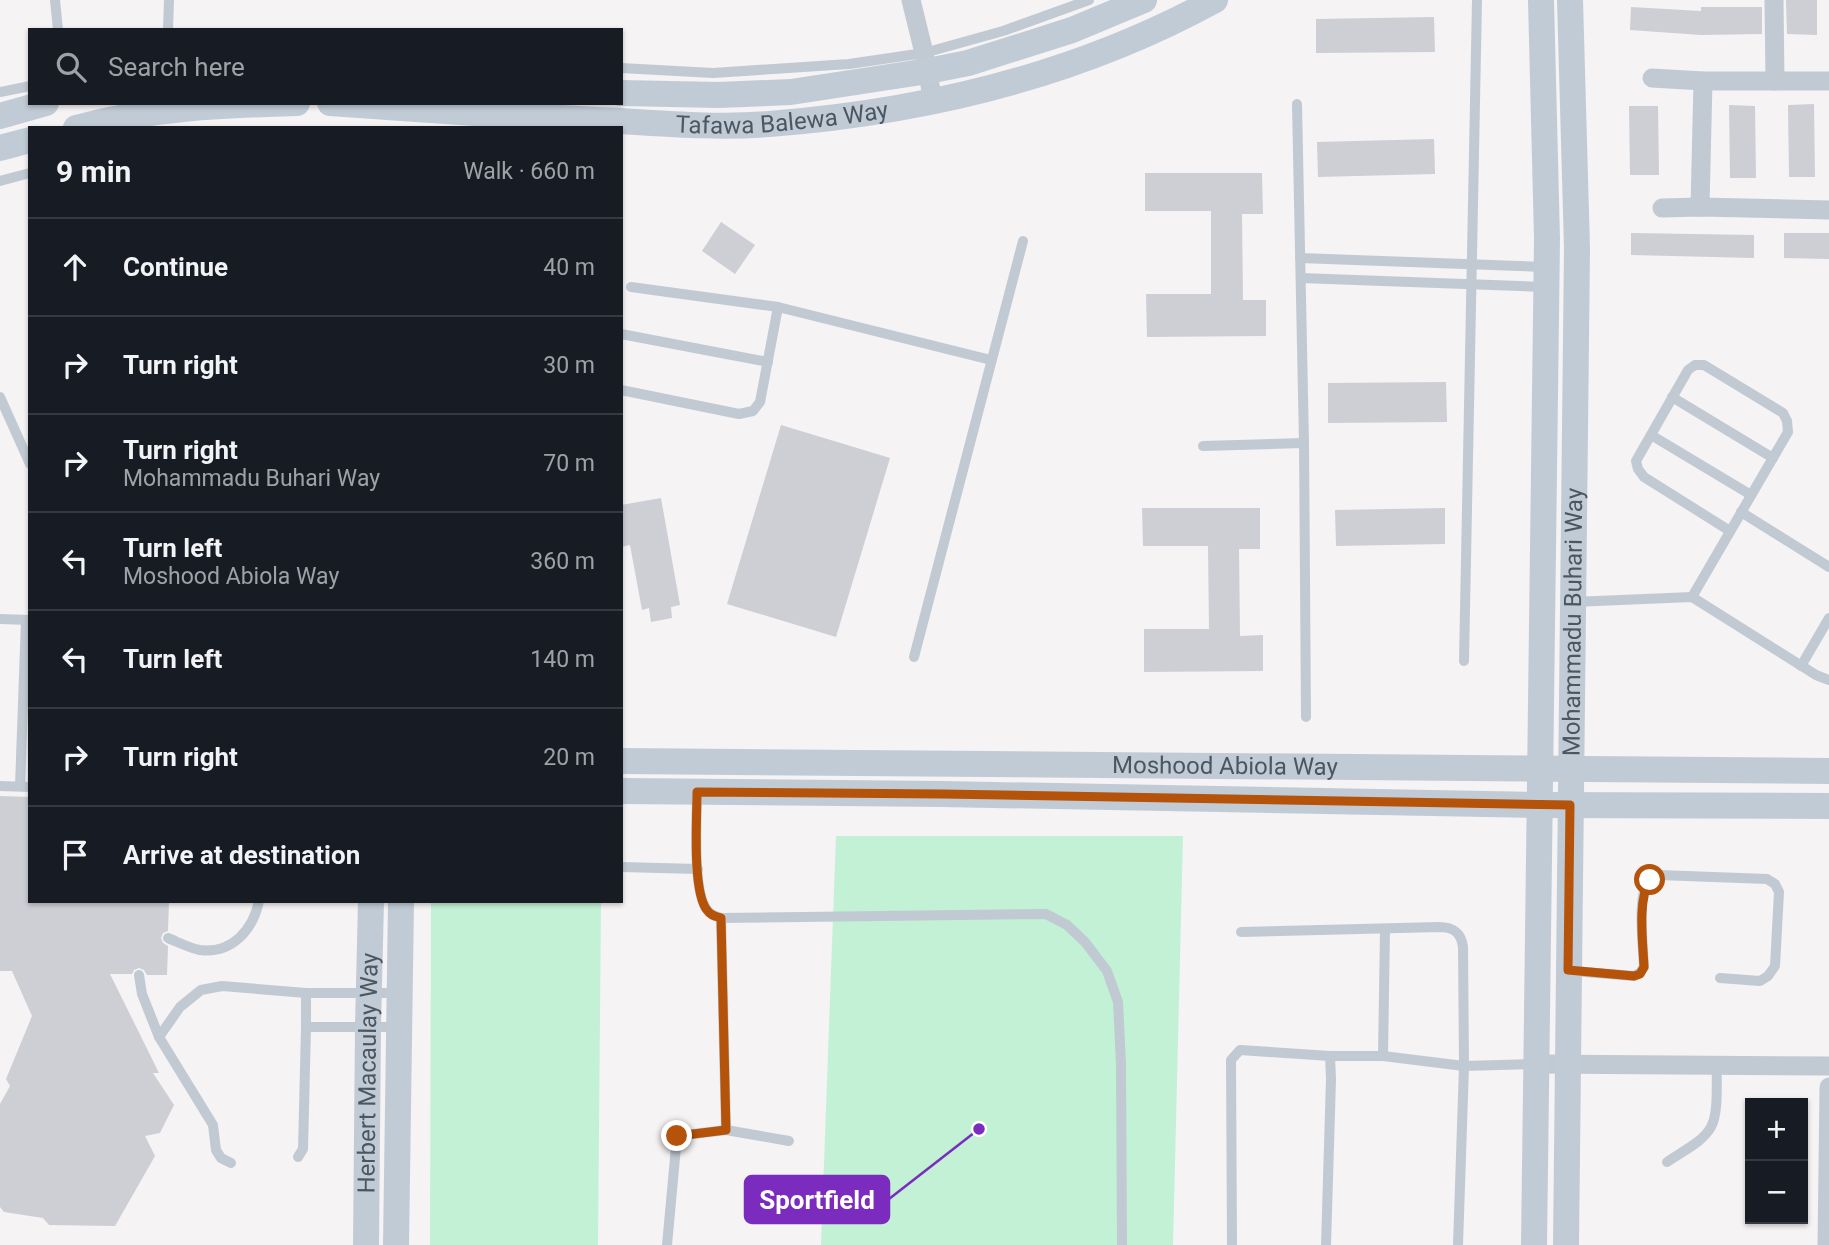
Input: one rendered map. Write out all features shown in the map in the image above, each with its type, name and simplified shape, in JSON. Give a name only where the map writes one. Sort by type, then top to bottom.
[{"type":"main road","name":"Tafawa Balewa Way","points":[[623,93],[719,95],[790,92],[926,62],[968,63],[1072,30],[1144,0]]},
{"type":"main road","name":"Tafawa Balewa Way","points":[[339,105],[377,113],[698,125],[767,124],[864,114],[974,92],[1046,72],[1117,47],[1215,0]]},
{"type":"main road","name":"Mohammadu Buhari Way","points":[[1534,1245],[1546,277],[1541,0]]},
{"type":"main road","name":"Mohammadu Buhari Way","points":[[1566,1245],[1577,248],[1570,0]]},
{"type":"main road","points":[[0,116],[39,105]]},
{"type":"main road","points":[[86,126],[152,112],[214,105]]},
{"type":"main road","points":[[0,148],[28,141]]},
{"type":"main road","name":"Moshood Abiola Way","points":[[623,761],[1829,771]]},
{"type":"main road","points":[[942,763],[942,794]]},
{"type":"main road","name":"Moshood Abiola Way","points":[[623,791],[1539,805],[1829,806]]},
{"type":"main road","name":"Herbert Macaulay Way","points":[[366,1245],[371,903]]},
{"type":"main road","name":"Herbert Macaulay Way","points":[[396,1245],[401,903]]},
{"type":"street","points":[[911,0],[933,101]]},
{"type":"street","points":[[1774,0],[1775,81]]},
{"type":"street","points":[[1652,78],[1829,81]]},
{"type":"street","points":[[1700,207],[1703,80]]},
{"type":"street","points":[[1662,208],[1829,210]]},
{"type":"street","points":[[1536,1064],[1829,1066]]},
{"type":"street","points":[[1826,1245],[1829,1087]]},
{"type":"lane","points":[[55,0],[58,28]]},
{"type":"lane","points":[[168,28],[169,0]]},
{"type":"lane","points":[[623,68],[713,73],[926,62],[1088,0]]},
{"type":"lane","points":[[1464,661],[1477,0]]},
{"type":"lane","points":[[0,92],[28,86]]},
{"type":"lane","points":[[1297,104],[1306,717]]},
{"type":"lane","points":[[0,181],[28,174]]},
{"type":"lane","points":[[914,657],[1023,241]]},
{"type":"lane","points":[[1300,258],[1472,264],[1546,277]]},
{"type":"lane","points":[[1301,278],[1471,283],[1546,277]]},
{"type":"lane","points":[[631,287],[778,307],[991,360]]},
{"type":"lane","points":[[623,390],[739,414],[753,411],[760,402],[778,307]]},
{"type":"lane","points":[[623,334],[768,362]]},
{"type":"lane","points":[[1692,597],[1788,432],[1783,413],[1704,365],[1695,365],[1688,370],[1636,461],[1644,477],[1730,531]]},
{"type":"lane","points":[[0,397],[28,460]]},
{"type":"lane","points":[[1672,397],[1773,458]]},
{"type":"lane","points":[[1651,435],[1751,495]]},
{"type":"lane","points":[[1203,446],[1304,443]]},
{"type":"lane","points":[[1741,512],[1829,567]]},
{"type":"lane","points":[[1573,602],[1692,597],[1801,666],[1829,680]]},
{"type":"lane","points":[[1801,666],[1829,618]]},
{"type":"lane","points":[[0,619],[28,620],[25,787],[0,786]]},
{"type":"lane","points":[[697,792],[700,895],[705,908],[712,915],[721,918],[1046,914],[1067,925],[1085,943],[1107,971],[1118,1002],[1122,1245]]},
{"type":"lane","points":[[623,867],[698,869]]},
{"type":"lane","points":[[1568,970],[1634,976],[1640,974],[1644,967],[1644,889],[1650,880],[1658,875],[1767,879],[1775,884],[1779,892],[1775,966],[1768,976],[1760,981],[1720,978]]},
{"type":"lane","points":[[168,939],[197,949],[208,950],[226,946],[240,939],[249,928],[259,903]]},
{"type":"lane","points":[[721,918],[726,1130]]},
{"type":"lane","points":[[1241,932],[1448,927],[1457,931],[1462,938],[1464,1066],[1458,1245]]},
{"type":"lane","points":[[1383,1056],[1385,929]]},
{"type":"lane","points":[[139,975],[142,994],[159,1037],[213,1125],[216,1150],[221,1158],[231,1163]]},
{"type":"lane","points":[[159,1037],[180,1007],[201,990],[222,986],[306,993],[399,993]]},
{"type":"lane","points":[[298,1157],[303,1149],[306,993]]},
{"type":"lane","points":[[306,1027],[398,1027]]},
{"type":"lane","points":[[1231,1245],[1231,1060],[1240,1050],[1330,1056],[1383,1056],[1464,1066],[1536,1064]]},
{"type":"lane","points":[[1326,1245],[1330,1056]]},
{"type":"lane","points":[[1667,1161],[1703,1137],[1711,1127],[1715,1115],[1717,1066]]},
{"type":"lane","points":[[667,1245],[677,1136],[726,1130],[789,1141]]},
{"type":"green space","points":[[836,836],[1183,836],[1173,1245],[821,1245]]},
{"type":"green space","points":[[431,903],[601,903],[598,1245],[430,1245]]},
{"type":"building","points":[[1786,0],[1817,0],[1817,35],[1787,34]]},
{"type":"building","points":[[1631,7],[1701,11],[1701,7],[1762,7],[1762,34],[1701,35],[1630,30]]},
{"type":"building","points":[[1434,17],[1435,52],[1316,53],[1316,19]]},
{"type":"building","points":[[1814,104],[1815,177],[1789,177],[1788,105]]},
{"type":"building","points":[[1729,105],[1755,106],[1756,178],[1730,178]]},
{"type":"building","points":[[1629,106],[1658,106],[1659,175],[1630,175]]},
{"type":"building","points":[[1434,139],[1435,174],[1318,177],[1317,142]]},
{"type":"building","points":[[1145,173],[1262,173],[1263,214],[1242,214],[1243,300],[1266,300],[1266,336],[1147,337],[1146,294],[1211,294],[1211,211],[1145,211]]},
{"type":"building","points":[[721,222],[755,245],[735,274],[702,251]]},
{"type":"building","points":[[1631,233],[1754,235],[1754,258],[1631,255]]},
{"type":"building","points":[[1784,233],[1829,233],[1829,259],[1784,258]]},
{"type":"building","points":[[1446,382],[1447,422],[1328,423],[1328,383]]},
{"type":"building","points":[[781,425],[890,458],[836,637],[727,604]]},
{"type":"building","points":[[661,498],[680,605],[671,607],[672,618],[651,622],[649,608],[642,610],[630,545],[623,547],[623,505]]},
{"type":"building","points":[[1142,508],[1260,508],[1260,549],[1239,549],[1240,636],[1263,635],[1263,671],[1144,672],[1144,629],[1209,629],[1208,546],[1143,546]]},
{"type":"building","points":[[1445,508],[1445,544],[1336,546],[1335,510]]},
{"type":"building","points":[[0,796],[28,797],[28,903],[169,903],[168,931],[163,933],[161,938],[168,946],[167,975],[147,975],[139,968],[132,974],[110,974],[159,1073],[153,1073],[174,1105],[160,1133],[145,1136],[155,1156],[115,1226],[49,1225],[43,1218],[4,1212],[0,1207],[0,1104],[10,1086],[6,1079],[32,1016],[12,971],[0,971]]},
{"type":"place","name":"Sportfield","points":[[979,1129]]},
{"type":"route","points":[[677,1136],[726,1130],[721,918],[712,915],[705,908],[700,895],[697,792],[1570,805],[1568,970],[1634,976],[1640,974],[1644,967],[1642,902],[1644,889],[1650,880]]}]
